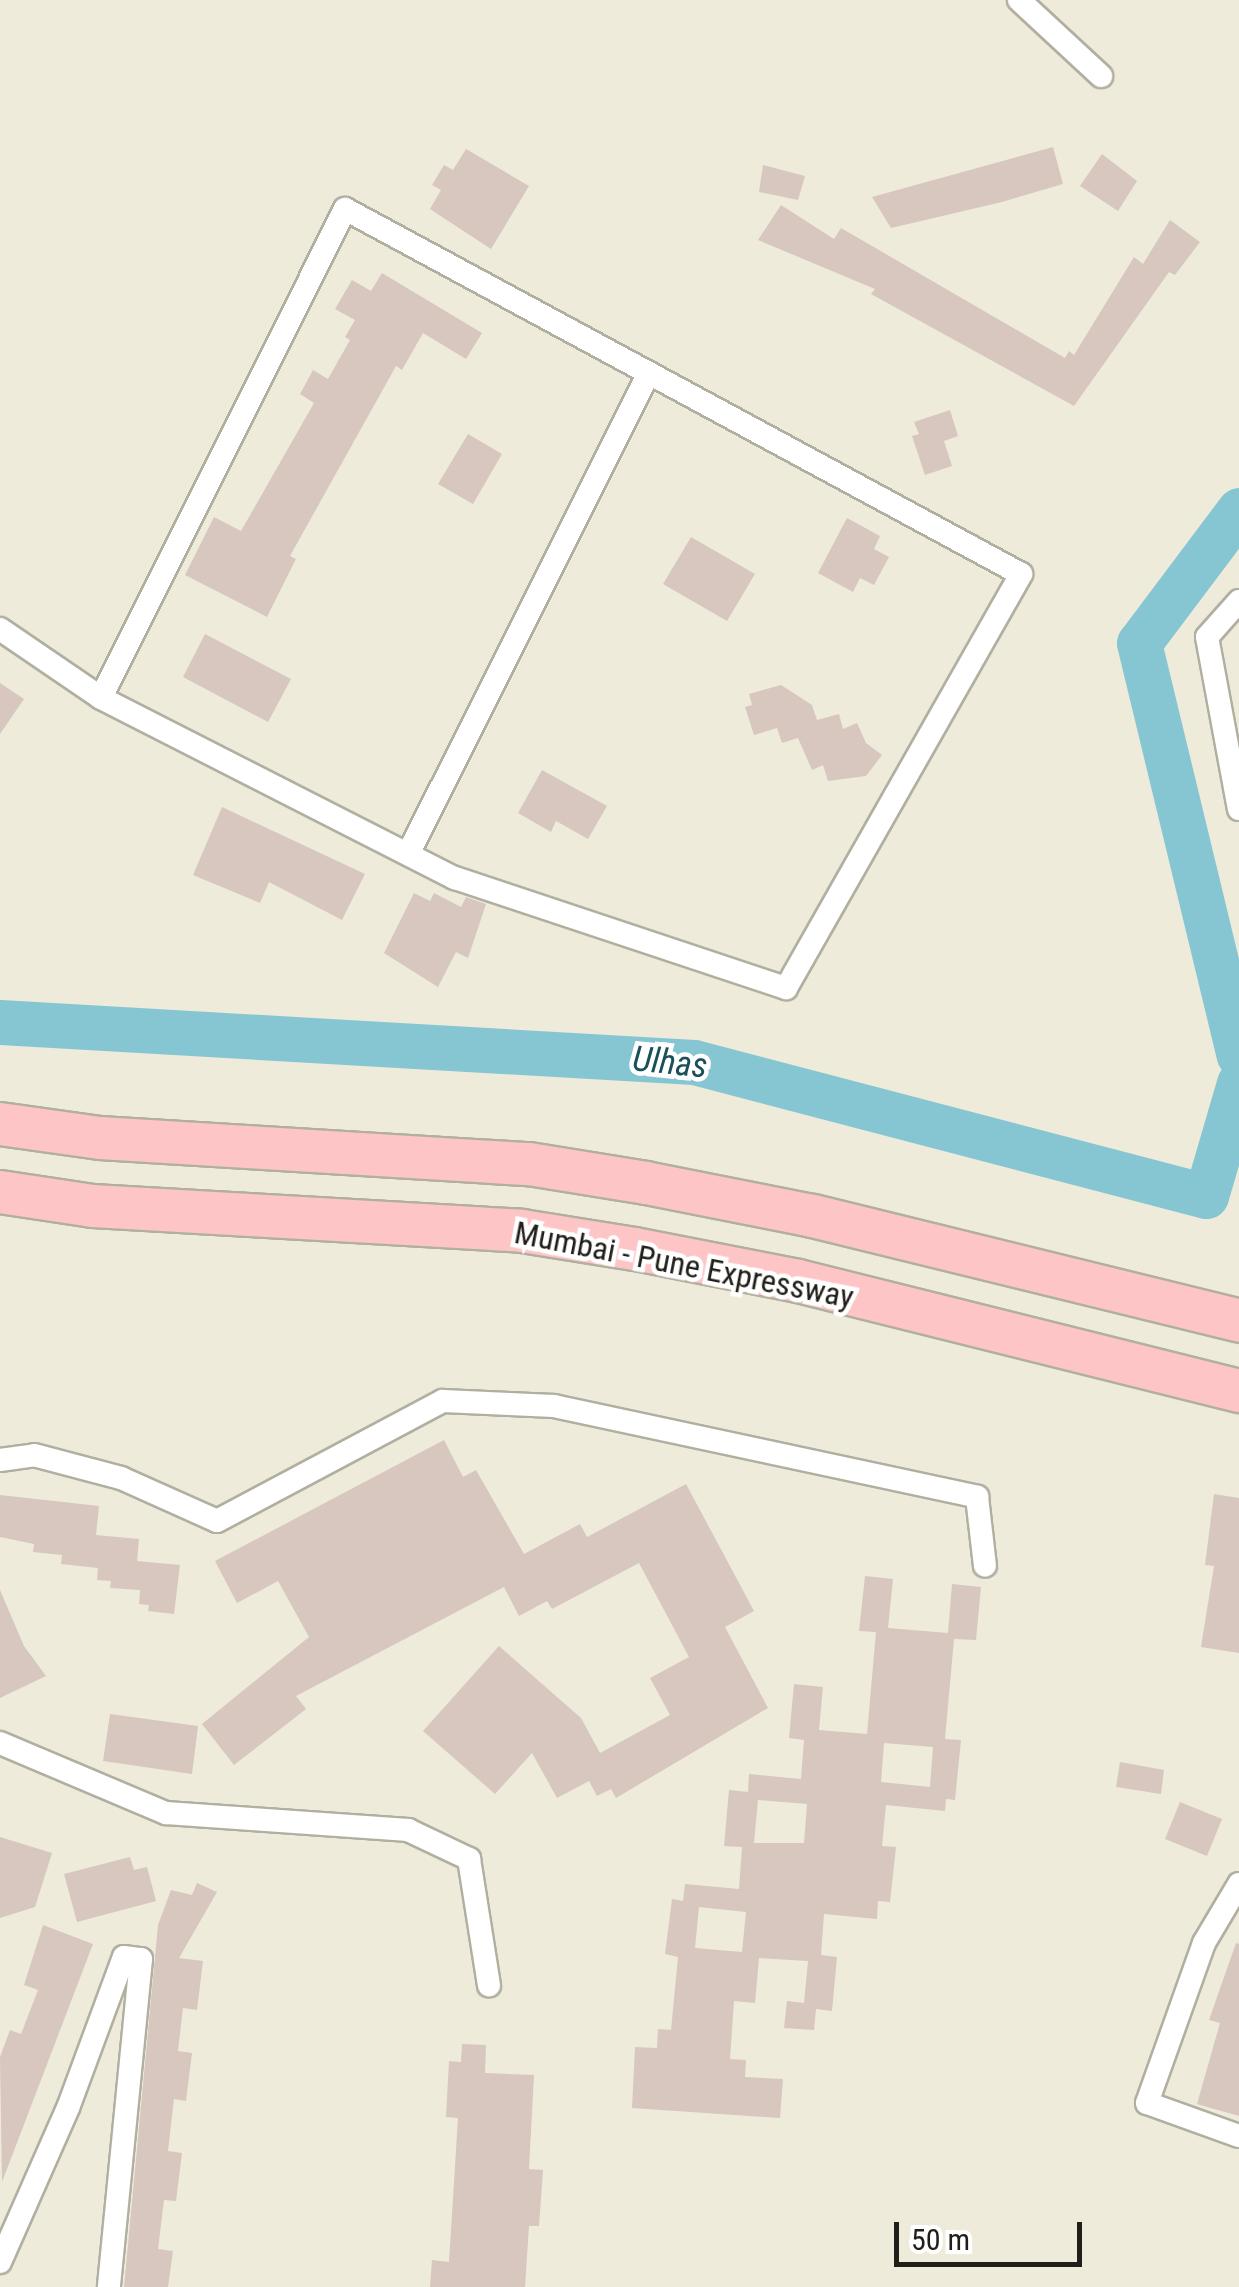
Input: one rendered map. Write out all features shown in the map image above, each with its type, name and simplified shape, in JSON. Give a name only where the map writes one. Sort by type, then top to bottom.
[{"type":"highway","points":[[0,1124],[100,1138],[530,1164],[813,1216],[1239,1321]]},
{"type":"highway","name":"Mumbai - Pune Expressway","points":[[0,1192],[93,1206],[522,1232],[616,1246],[798,1281],[1239,1390]]},
{"type":"street","points":[[1019,0],[1102,76]]},
{"type":"street","points":[[0,628],[101,698],[455,878],[786,988],[1022,574],[345,209],[101,698]]},
{"type":"street","points":[[408,854],[648,373]]},
{"type":"street","points":[[1239,601],[1207,637],[1239,809]]},
{"type":"street","points":[[0,1460],[34,1455],[121,1478],[217,1521],[443,1401],[554,1406],[976,1496],[985,1566]]},
{"type":"street","points":[[0,1743],[166,1813],[408,1830],[468,1859],[490,1985]]},
{"type":"street","points":[[1239,1884],[1204,1943],[1148,2103],[1239,2136]]},
{"type":"street","points":[[0,2262],[68,2108],[124,1957],[140,1958],[109,2287]]},
{"type":"building","points":[[1053,147],[1063,184],[1002,202],[891,228],[872,197]]},
{"type":"building","points":[[466,149],[529,186],[491,249],[430,209],[441,190],[432,185],[444,165],[453,170]]},
{"type":"building","points":[[1102,154],[1137,181],[1118,211],[1080,186]]},
{"type":"building","points":[[763,165],[805,176],[798,200],[759,192]]},
{"type":"building","points":[[781,205],[834,239],[841,228],[1065,358],[1069,351],[1074,355],[1134,257],[1143,264],[1170,220],[1200,242],[1175,275],[1169,272],[1074,406],[871,294],[875,289],[758,240]]},
{"type":"building","points":[[382,273],[482,333],[466,359],[423,333],[402,370],[396,366],[290,556],[296,559],[267,617],[185,575],[214,517],[241,531],[314,403],[300,394],[313,370],[328,379],[350,340],[345,337],[355,320],[335,309],[352,280],[371,291]]},
{"type":"building","points":[[950,410],[958,436],[944,441],[952,466],[925,475],[912,436],[919,434],[914,422]]},
{"type":"building","points":[[468,434],[502,454],[473,504],[438,484]]},
{"type":"building","points":[[847,518],[880,536],[874,549],[889,557],[874,585],[860,578],[853,592],[818,573]]},
{"type":"building","points":[[691,537],[755,574],[727,621],[663,584]]},
{"type":"building","points":[[205,634],[291,679],[268,722],[183,677]]},
{"type":"building","points":[[0,683],[24,699],[0,734]]},
{"type":"building","points":[[781,685],[812,705],[817,720],[839,714],[843,729],[857,723],[866,743],[882,755],[866,776],[828,781],[823,765],[812,770],[798,738],[782,743],[777,728],[754,735],[745,707],[752,705],[749,694]]},
{"type":"building","points":[[542,770],[607,806],[588,839],[556,821],[551,832],[518,813]]},
{"type":"building","points":[[222,807],[365,874],[342,920],[269,882],[260,903],[193,875]]},
{"type":"building","points":[[414,893],[430,901],[434,893],[461,907],[466,897],[486,904],[468,958],[456,952],[438,987],[384,953]]},
{"type":"building","points":[[444,1440],[463,1477],[476,1470],[524,1554],[580,1524],[587,1537],[686,1484],[754,1611],[725,1627],[768,1708],[616,1798],[611,1789],[597,1796],[589,1781],[557,1798],[532,1753],[495,1794],[423,1731],[499,1646],[581,1718],[600,1753],[670,1715],[650,1678],[689,1657],[639,1563],[552,1609],[547,1601],[519,1616],[504,1587],[296,1696],[306,1709],[234,1765],[202,1724],[309,1637],[278,1581],[237,1603],[215,1561]]},
{"type":"building","points":[[1214,1494],[1239,1498],[1239,1653],[1201,1647],[1214,1566],[1205,1565]]},
{"type":"building","points":[[0,1495],[99,1506],[96,1535],[139,1539],[137,1561],[180,1565],[174,1614],[148,1611],[149,1605],[139,1604],[140,1590],[110,1588],[111,1581],[97,1580],[98,1568],[61,1564],[62,1555],[33,1552],[34,1544],[0,1537]]},
{"type":"building","points":[[865,1576],[893,1579],[888,1628],[948,1633],[952,1584],[981,1587],[976,1640],[954,1639],[945,1739],[961,1740],[955,1800],[946,1799],[945,1811],[886,1805],[882,1846],[896,1847],[890,1902],[878,1901],[877,1919],[824,1914],[821,1955],[837,1957],[832,2011],[816,2009],[814,2030],[784,2028],[787,2001],[804,2003],[808,1961],[759,1958],[755,2003],[734,2001],[730,2059],[746,2060],[745,2077],[783,2079],[780,2118],[632,2108],[635,2047],[657,2048],[658,2029],[671,2030],[678,1957],[665,1954],[672,1899],[683,1901],[685,1884],[739,1889],[742,1847],[724,1846],[729,1790],[748,1792],[749,1774],[801,1779],[804,1740],[789,1738],[794,1684],[823,1687],[819,1730],[867,1734],[876,1632],[859,1631]],"holes":[[[884,1743],[933,1747],[930,1787],[881,1782]],[[758,1800],[807,1804],[804,1843],[754,1843]],[[699,1907],[746,1912],[742,1952],[695,1948]]]},
{"type":"building","points":[[0,1590],[24,1646],[46,1676],[0,1698]]},
{"type":"building","points":[[110,1714],[198,1726],[192,1774],[103,1761]]},
{"type":"building","points":[[1120,1762],[1164,1770],[1161,1794],[1116,1787]]},
{"type":"building","points":[[1180,1802],[1222,1819],[1207,1856],[1165,1839]]},
{"type":"building","points":[[0,1837],[52,1853],[35,1907],[0,1918]]},
{"type":"building","points":[[130,1857],[134,1870],[147,1867],[156,1901],[77,1922],[64,1874]]},
{"type":"building","points":[[197,1883],[217,1892],[179,1958],[203,1961],[197,2010],[183,2008],[178,2051],[192,2053],[186,2101],[174,2099],[168,2151],[182,2153],[176,2201],[164,2200],[158,2249],[173,2251],[168,2287],[124,2287],[158,1925],[171,1890],[192,1895]]},
{"type":"building","points":[[43,1925],[93,1944],[2,2182],[0,2057],[10,2030],[21,2034],[38,1990],[24,1985]]},
{"type":"building","points":[[1236,1943],[1239,2116],[1197,2104],[1220,2023],[1209,2020]]},
{"type":"building","points":[[462,2044],[486,2045],[485,2073],[534,2075],[529,2169],[543,2170],[539,2226],[529,2226],[525,2287],[430,2287],[432,2260],[449,2262],[458,2118],[446,2117],[449,2061],[461,2062]]},
{"type":"waterway","name":"Ulhas","points":[[1239,510],[1139,643],[1239,1055]]},
{"type":"waterway","name":"Ulhas","points":[[0,1022],[694,1062],[1206,1196],[1239,1083]]}]
